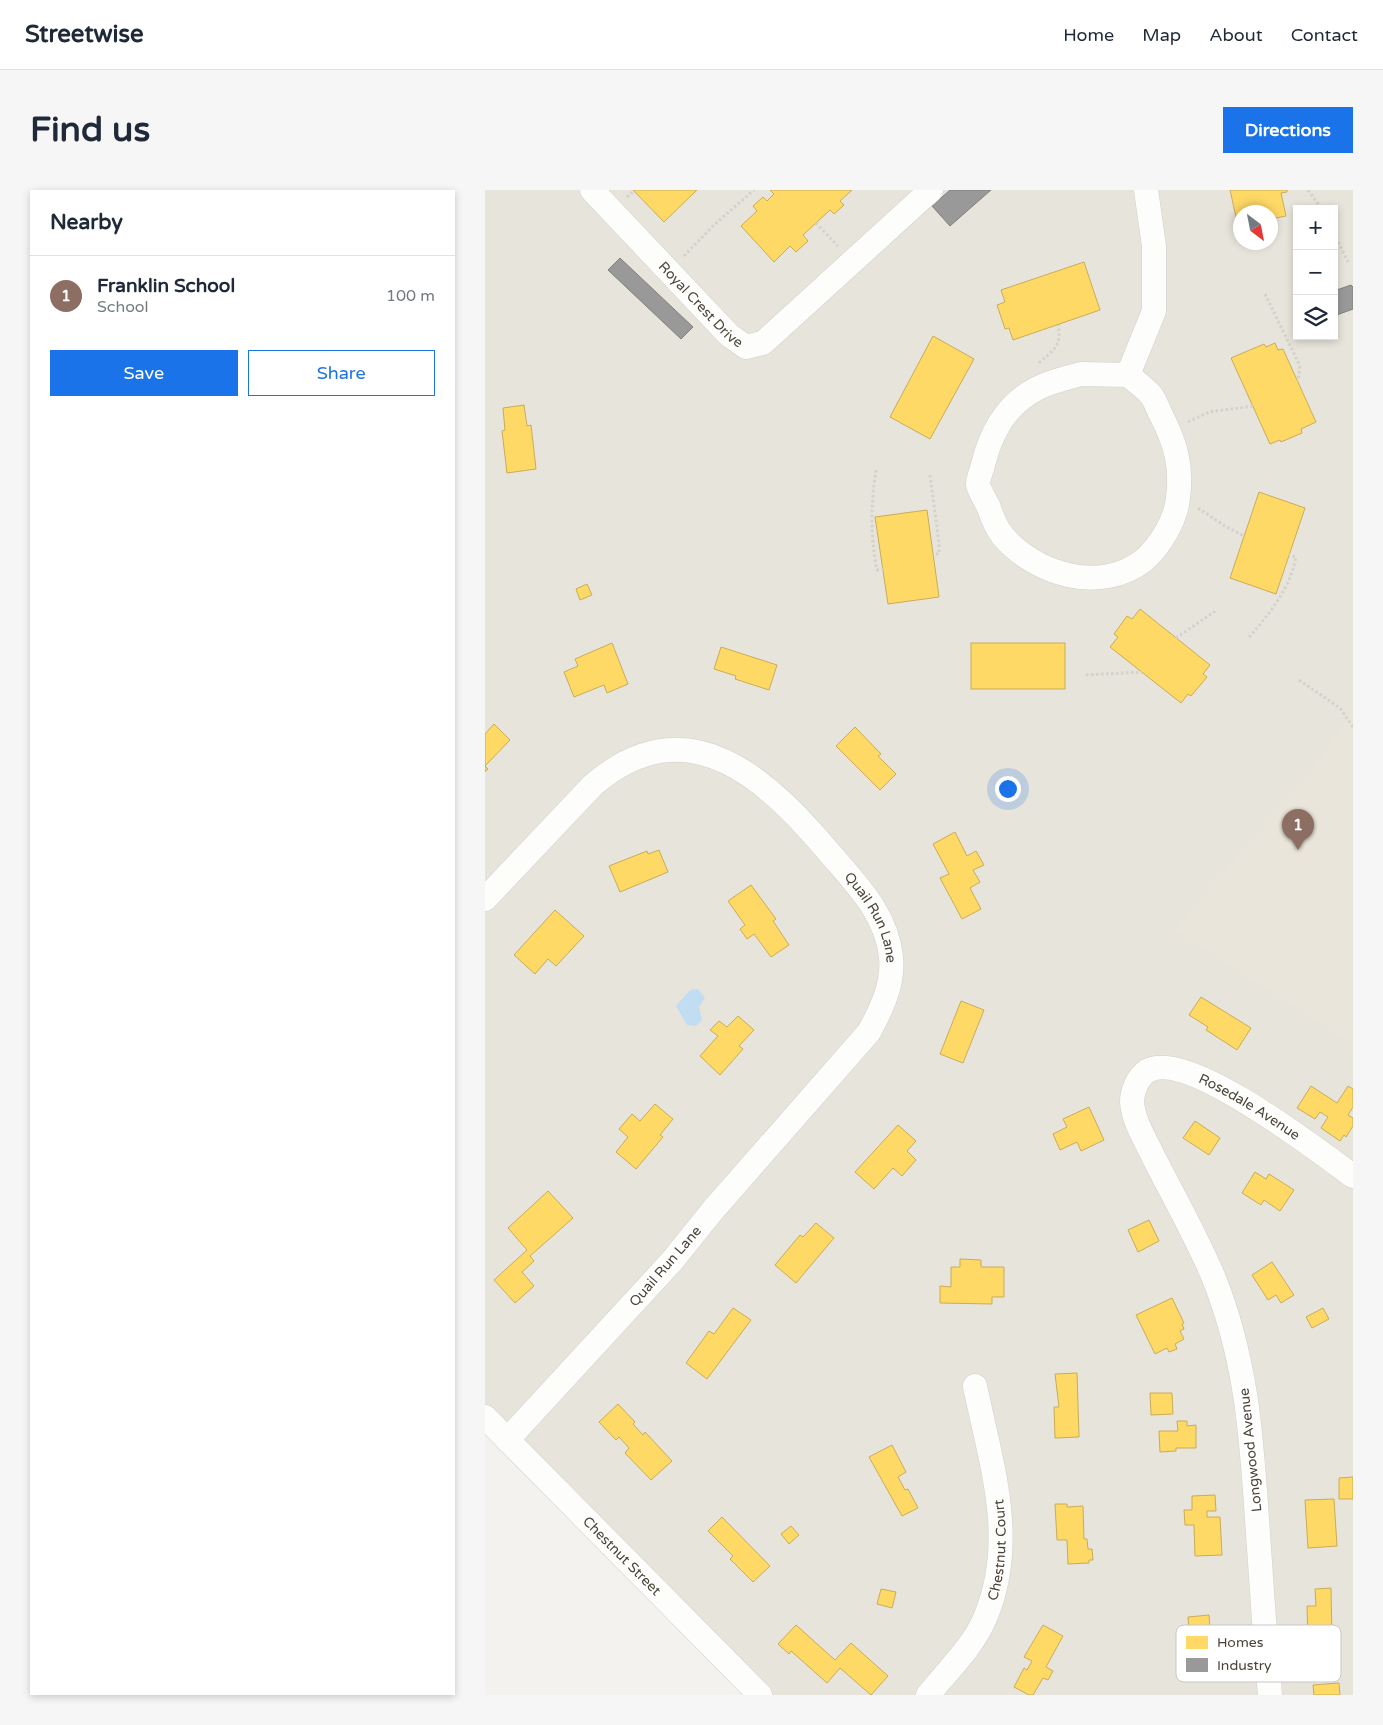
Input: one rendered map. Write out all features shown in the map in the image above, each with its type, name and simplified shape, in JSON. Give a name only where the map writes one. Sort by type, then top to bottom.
[{"type":"street","name":"Royal Crest Drive","points":[[592,190],[729,335],[746,347],[763,342],[931,190]]},
{"type":"street","points":[[1128,375],[1154,311],[1154,246],[1146,190]]},
{"type":"street","points":[[1081,374],[1128,375],[1151,396],[1173,438],[1181,475],[1177,503],[1169,526],[1150,554],[1135,566],[1117,575],[1098,578],[1078,578],[1034,562],[1016,549],[1001,534],[978,483],[988,444],[1001,418],[1018,402],[1038,388],[1081,374]]},
{"type":"street","name":"Quail Run Lane","points":[[489,888],[593,785],[609,772],[648,753],[670,750],[693,751],[721,758],[750,774],[790,810],[869,899],[887,935],[891,958],[890,978],[883,1006],[869,1032],[713,1210],[672,1261],[507,1440]]},
{"type":"street","name":"Rosedale Avenue","points":[[1139,1080],[1147,1071],[1163,1068],[1179,1069],[1199,1076],[1231,1093],[1353,1176]]},
{"type":"street","name":"Longwood Avenue","points":[[1139,1080],[1133,1091],[1132,1104],[1135,1115],[1214,1279],[1240,1367],[1248,1406],[1254,1459],[1265,1625]]},
{"type":"street","name":"Chestnut Court","points":[[928,1695],[967,1648],[985,1620],[996,1587],[1002,1559],[1002,1535],[997,1494],[975,1386]]},
{"type":"street","name":"Chestnut Street","points":[[485,1417],[760,1695]]},
{"type":"street","name":"Longwood Avenue","points":[[1269,1682],[1270,1695]]},
{"type":"path","points":[[668,272],[714,225],[754,190]]},
{"type":"path","points":[[1308,190],[1319,205]]},
{"type":"path","points":[[816,223],[853,262]]},
{"type":"path","points":[[1338,241],[1348,262]]},
{"type":"path","points":[[1265,294],[1300,366],[1298,382]]},
{"type":"path","points":[[1038,388],[1031,377],[1033,368],[1058,346],[1060,336],[1058,325]]},
{"type":"path","points":[[1169,431],[1209,412],[1253,406]]},
{"type":"path","points":[[876,470],[870,507],[872,544],[877,570],[883,569]]},
{"type":"path","points":[[930,475],[939,543],[939,554],[933,554]]},
{"type":"path","points":[[1177,503],[1203,510],[1225,526],[1244,536]]},
{"type":"path","points":[[1249,637],[1277,604],[1295,564],[1296,557],[1289,555]]},
{"type":"path","points":[[1176,638],[1217,610]]},
{"type":"path","points":[[1086,675],[1142,672]]},
{"type":"path","points":[[1299,680],[1340,708],[1353,727]]},
{"type":"shaded area","points":[[485,190],[1353,190],[1353,1695],[771,1695],[485,1422]]},
{"type":"shaded area","points":[[1353,711],[1353,1043],[1175,930],[1313,770]]},
{"type":"water","points":[[698,989],[705,998],[699,1007],[702,1020],[696,1026],[687,1025],[676,1006],[690,990]]},
{"type":"building: Homes","points":[[633,190],[697,190],[664,222]]},
{"type":"building: Homes","points":[[770,190],[852,190],[840,201],[844,205],[834,214],[830,210],[803,235],[808,241],[796,252],[790,246],[774,262],[741,226],[757,211],[753,206],[763,197],[767,201],[774,194]]},
{"type":"building: Homes","points":[[1230,190],[1287,190],[1287,192],[1281,193],[1286,216],[1278,218],[1278,205],[1233,205]]},
{"type":"building: Homes","points":[[1084,262],[1100,310],[1013,340],[1009,328],[1005,329],[997,305],[1005,302],[1001,290]]},
{"type":"building: Homes","points":[[933,336],[974,359],[930,439],[890,417]]},
{"type":"building: Homes","points":[[1275,343],[1278,350],[1283,349],[1316,422],[1301,429],[1302,433],[1281,442],[1280,440],[1270,444],[1231,358],[1264,344],[1266,347]]},
{"type":"building: Homes","points":[[524,405],[527,426],[531,425],[536,469],[507,473],[502,431],[505,430],[503,408]]},
{"type":"building: Homes","points":[[1259,492],[1305,508],[1276,594],[1230,578]]},
{"type":"building: Homes","points":[[927,510],[939,597],[888,604],[875,517]]},
{"type":"building: Homes","points":[[587,584],[592,595],[580,600],[576,589]]},
{"type":"building: Homes","points":[[1140,609],[1210,665],[1203,674],[1207,677],[1191,696],[1188,694],[1181,703],[1110,647],[1118,637],[1114,634],[1127,616],[1132,619]]},
{"type":"building: Homes","points":[[612,643],[628,684],[607,693],[604,685],[574,697],[564,672],[578,666],[575,659]]},
{"type":"building: Homes","points":[[971,643],[1065,643],[1065,689],[971,689]]},
{"type":"building: Homes","points":[[721,647],[777,665],[769,690],[735,679],[736,676],[714,669]]},
{"type":"building: Homes","points":[[494,724],[510,740],[485,766],[485,734]]},
{"type":"building: Homes","points":[[855,727],[881,754],[878,756],[896,774],[880,790],[836,746]]},
{"type":"building: Homes","points":[[955,832],[967,856],[976,851],[984,865],[973,870],[980,882],[970,888],[981,909],[962,919],[940,878],[949,874],[933,844]]},
{"type":"building: Homes","points":[[659,850],[668,872],[620,892],[609,866],[647,851],[648,854]]},
{"type":"building: Homes","points":[[751,885],[776,919],[773,921],[789,945],[771,957],[754,934],[747,939],[740,929],[745,925],[728,901]]},
{"type":"building: Homes","points":[[555,910],[584,936],[556,966],[548,959],[535,974],[514,955]]},
{"type":"building: Homes","points":[[1201,997],[1251,1028],[1237,1050],[1206,1030],[1208,1027],[1189,1015]]},
{"type":"building: Homes","points":[[961,1001],[984,1010],[963,1063],[940,1054]]},
{"type":"building: Homes","points":[[738,1016],[754,1030],[739,1046],[743,1049],[720,1075],[700,1056],[718,1036],[710,1030],[719,1021],[727,1027]]},
{"type":"building: Homes","points":[[1311,1086],[1337,1103],[1348,1086],[1353,1089],[1353,1107],[1348,1115],[1353,1118],[1353,1126],[1346,1137],[1344,1135],[1340,1141],[1321,1128],[1328,1117],[1320,1112],[1315,1119],[1297,1108]]},
{"type":"building: Homes","points":[[655,1104],[673,1119],[660,1135],[663,1137],[636,1169],[616,1152],[628,1137],[619,1129],[632,1114],[640,1121]]},
{"type":"building: Homes","points":[[1089,1107],[1104,1140],[1081,1151],[1077,1142],[1060,1150],[1053,1134],[1067,1127],[1063,1119]]},
{"type":"building: Homes","points":[[1195,1121],[1220,1138],[1209,1155],[1183,1138]]},
{"type":"building: Homes","points":[[898,1125],[916,1141],[907,1151],[916,1160],[902,1176],[893,1168],[874,1189],[855,1172]]},
{"type":"building: Homes","points":[[1255,1172],[1266,1179],[1269,1174],[1294,1190],[1280,1211],[1264,1200],[1261,1205],[1242,1193]]},
{"type":"building: Homes","points":[[548,1191],[573,1218],[530,1256],[534,1261],[522,1272],[534,1286],[515,1303],[494,1280],[527,1250],[508,1228]]},
{"type":"building: Homes","points":[[1149,1220],[1159,1241],[1138,1252],[1128,1230]]},
{"type":"building: Homes","points":[[816,1223],[834,1238],[796,1283],[775,1265],[800,1235],[803,1237]]},
{"type":"building: Homes","points":[[960,1259],[981,1260],[981,1267],[1004,1267],[1004,1297],[992,1297],[992,1304],[940,1303],[940,1286],[951,1287],[951,1267],[960,1267]]},
{"type":"building: Homes","points":[[1272,1262],[1294,1295],[1281,1303],[1276,1295],[1268,1300],[1252,1275]]},
{"type":"building: Homes","points":[[1172,1298],[1184,1323],[1182,1324],[1184,1329],[1180,1331],[1184,1339],[1175,1344],[1177,1349],[1169,1352],[1167,1348],[1155,1354],[1136,1315]]},
{"type":"building: Homes","points":[[733,1308],[751,1320],[707,1379],[686,1363],[709,1331],[714,1334]]},
{"type":"building: Homes","points":[[1323,1308],[1329,1319],[1312,1328],[1306,1317]]},
{"type":"building: Homes","points":[[1077,1373],[1079,1437],[1055,1438],[1054,1407],[1059,1407],[1055,1374]]},
{"type":"building: Homes","points":[[1150,1393],[1172,1393],[1173,1414],[1151,1415]]},
{"type":"building: Homes","points":[[618,1404],[635,1422],[633,1424],[643,1435],[645,1432],[672,1461],[651,1480],[625,1453],[629,1448],[619,1437],[616,1440],[599,1422]]},
{"type":"building: Homes","points":[[1177,1421],[1187,1421],[1187,1426],[1196,1425],[1196,1448],[1176,1448],[1176,1451],[1160,1452],[1159,1431],[1178,1431]]},
{"type":"building: Homes","points":[[892,1445],[906,1472],[898,1477],[905,1490],[908,1489],[918,1508],[902,1516],[869,1457]]},
{"type":"building: Homes","points":[[1353,1477],[1353,1499],[1339,1499],[1339,1478]]},
{"type":"building: Homes","points":[[1215,1495],[1216,1511],[1207,1511],[1207,1517],[1220,1517],[1222,1555],[1195,1556],[1194,1525],[1185,1525],[1184,1510],[1192,1510],[1192,1496]]},
{"type":"building: Homes","points":[[1334,1499],[1337,1546],[1308,1548],[1305,1500]]},
{"type":"building: Homes","points":[[1055,1504],[1067,1504],[1067,1507],[1083,1506],[1084,1539],[1087,1539],[1088,1549],[1092,1549],[1093,1560],[1089,1560],[1089,1563],[1068,1564],[1067,1540],[1057,1540]]},
{"type":"building: Homes","points":[[722,1517],[770,1566],[753,1582],[730,1559],[733,1556],[708,1531]]},
{"type":"building: Homes","points":[[791,1526],[799,1535],[789,1544],[781,1534]]},
{"type":"building: Homes","points":[[1331,1588],[1332,1625],[1308,1625],[1307,1606],[1316,1606],[1315,1589]]},
{"type":"building: Homes","points":[[881,1589],[896,1592],[892,1608],[877,1604]]},
{"type":"building: Homes","points":[[1209,1615],[1210,1625],[1189,1625],[1188,1617]]},
{"type":"building: Homes","points":[[796,1625],[835,1660],[851,1643],[888,1676],[871,1695],[840,1668],[827,1683],[791,1651],[789,1654],[778,1644]]},
{"type":"building: Homes","points":[[1043,1625],[1063,1636],[1046,1667],[1053,1671],[1048,1680],[1043,1678],[1033,1695],[1029,1695],[1014,1687],[1024,1668],[1027,1670],[1032,1661],[1024,1657]]},
{"type":"building: Homes","points":[[1339,1683],[1340,1695],[1314,1695],[1313,1685]]},
{"type":"building: Industry","points":[[950,190],[991,190],[950,226],[932,206]]},
{"type":"building: Industry","points":[[620,258],[693,327],[681,339],[608,270]]},
{"type":"building: Industry","points":[[1351,285],[1353,287],[1353,309],[1338,315],[1338,295],[1338,290]]},
{"type":"place","name":"Franklin School","points":[[1298,850]]}]
